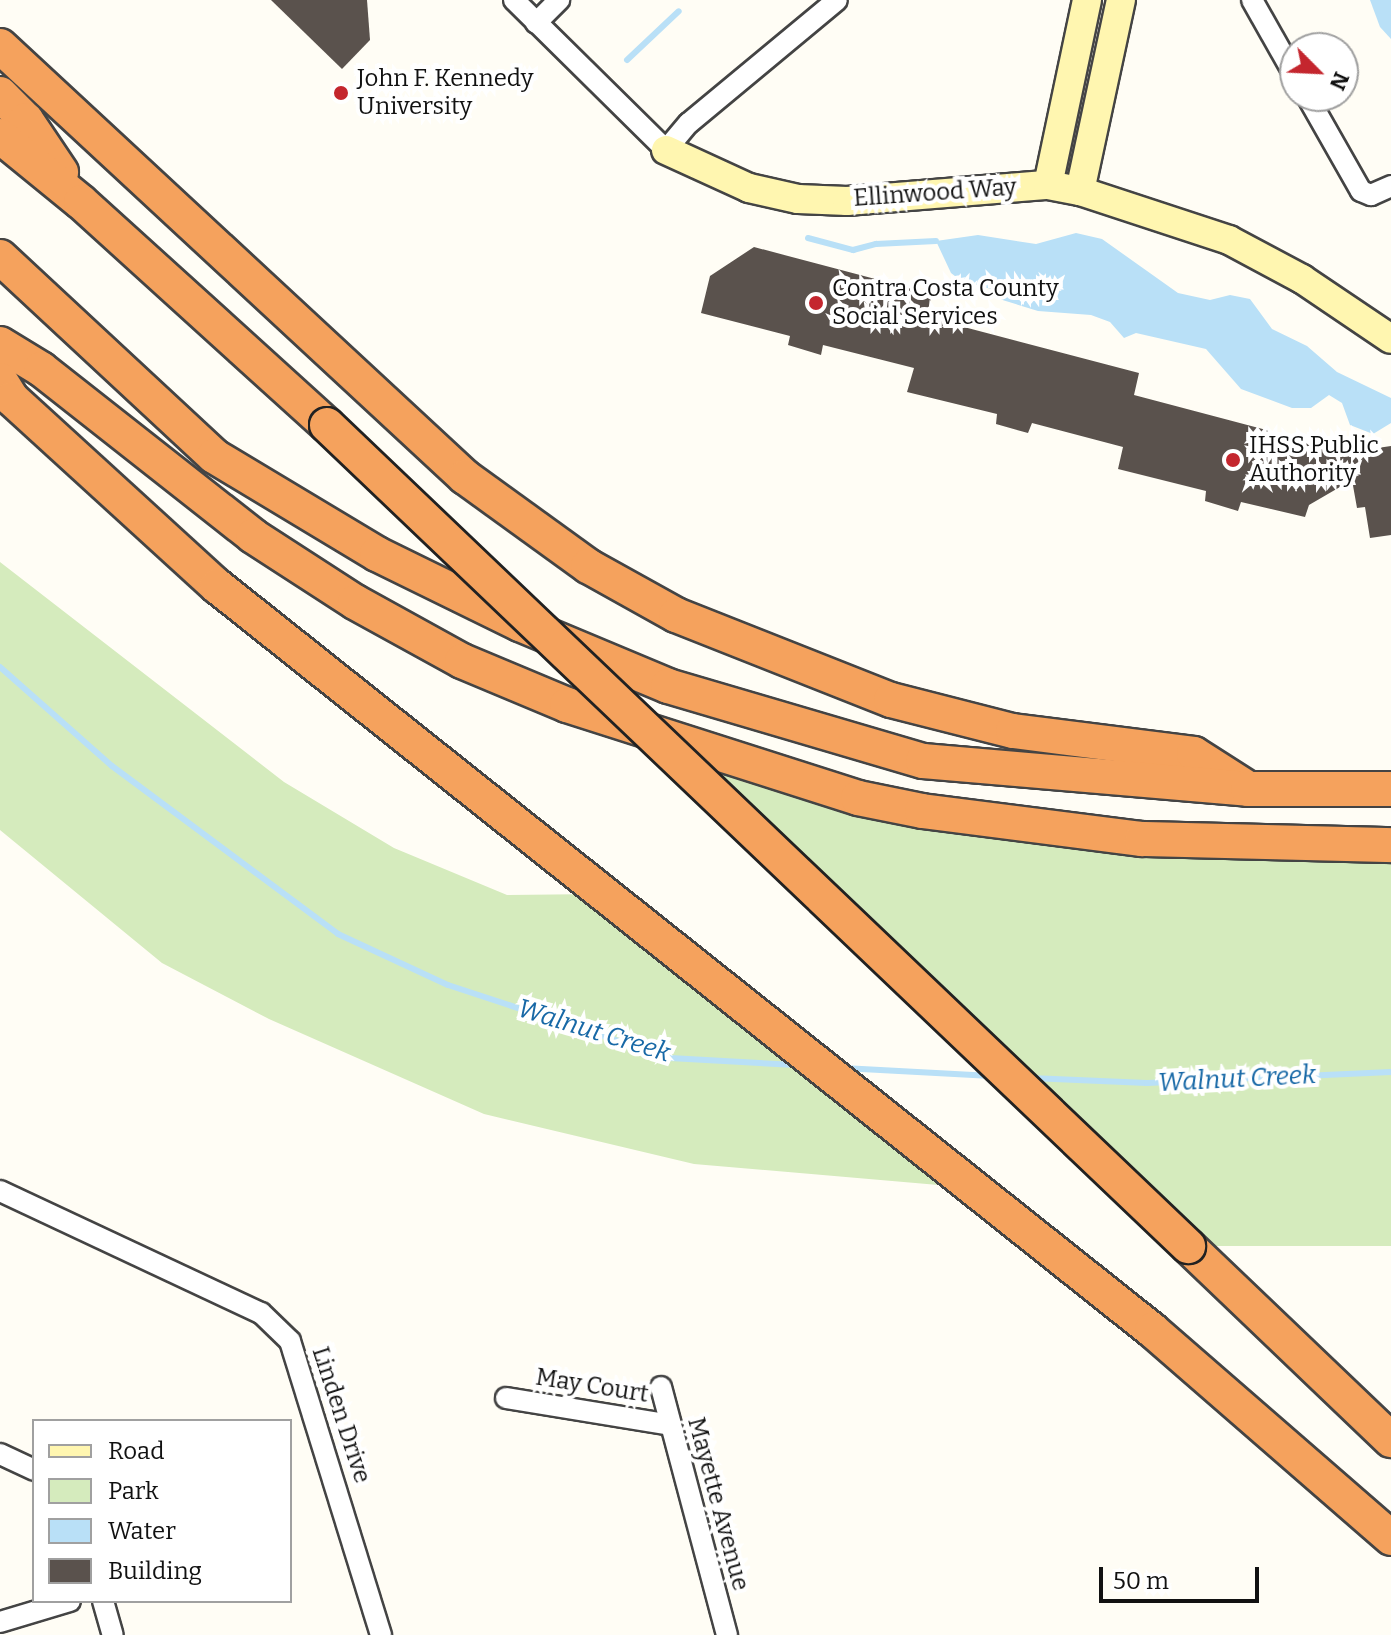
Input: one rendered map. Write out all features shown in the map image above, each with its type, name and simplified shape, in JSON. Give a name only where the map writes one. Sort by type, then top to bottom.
[{"type":"highway","points":[[0,46],[465,477],[588,566],[676,615],[891,700],[1013,731],[1194,754],[1248,789]]},
{"type":"highway","points":[[0,94],[26,120],[81,202]]},
{"type":"highway","points":[[0,136],[81,202],[327,425],[1391,1440]]},
{"type":"highway","points":[[0,257],[214,456],[377,554],[592,657],[770,719],[923,761],[1248,789],[1391,789]]},
{"type":"highway","points":[[0,344],[41,369],[253,536],[355,602],[462,661],[567,705],[858,798],[922,811],[1142,839],[1391,845]]},
{"type":"highway","points":[[0,380],[12,399],[217,586],[535,844],[1152,1330],[1391,1538]]},
{"type":"street","name":"Ellinwood Way","points":[[514,0],[666,150],[749,188],[798,199],[847,201],[1048,185],[1080,191],[1229,240],[1302,279],[1391,339]]},
{"type":"street","points":[[536,23],[559,0]]},
{"type":"street","points":[[666,150],[689,123],[837,0]]},
{"type":"street","points":[[1048,185],[1087,0]]},
{"type":"street","points":[[1080,191],[1121,0]]},
{"type":"street","points":[[1252,0],[1279,48]]},
{"type":"street","points":[[1316,112],[1361,191],[1371,195],[1391,186]]},
{"type":"street","name":"Linden Drive","points":[[0,1191],[261,1313],[290,1341],[381,1635]]},
{"type":"street","name":"Mayette Avenue","points":[[661,1387],[727,1635]]},
{"type":"street","name":"May Court","points":[[506,1398],[670,1425]]},
{"type":"street","points":[[0,1454],[32,1469]]},
{"type":"street","points":[[0,1622],[63,1603]]},
{"type":"street","points":[[104,1603],[113,1635]]},
{"type":"green space","points":[[0,562],[284,782],[394,848],[507,895],[599,894],[973,1188],[694,1164],[484,1114],[269,1019],[162,963],[0,830]]},
{"type":"green space","points":[[680,742],[858,798],[1391,845],[1391,1246],[1188,1246]]},
{"type":"water","points":[[1370,0],[1391,0],[1391,39],[1380,27]]},
{"type":"water","points":[[1076,233],[1102,239],[1178,293],[1210,300],[1230,295],[1250,299],[1272,329],[1307,346],[1337,372],[1391,398],[1391,423],[1373,434],[1350,425],[1342,403],[1329,395],[1311,408],[1292,408],[1241,389],[1206,349],[1136,333],[1124,338],[1110,322],[1091,315],[1038,311],[996,298],[992,289],[964,283],[951,273],[936,241],[978,235],[1036,244]]},
{"type":"building","name":"John F. Kennedy University","points":[[271,0],[367,0],[370,40],[342,69]]},
{"type":"building","points":[[754,247],[932,294],[926,317],[1139,373],[1134,395],[1350,452],[1391,446],[1391,535],[1370,538],[1365,507],[1357,508],[1352,480],[1309,505],[1305,517],[1241,502],[1238,511],[1205,501],[1206,491],[1118,469],[1123,447],[1032,423],[1028,433],[996,424],[997,414],[907,392],[914,368],[823,345],[821,355],[788,345],[790,336],[701,313],[710,276]]},
{"type":"waterway","points":[[627,60],[679,11]]},
{"type":"waterway","points":[[808,238],[853,250],[876,244],[936,241]]},
{"type":"waterway","name":"Walnut Creek","points":[[0,667],[112,766],[338,934],[448,985],[670,1058],[796,1065]]},
{"type":"waterway","name":"Walnut Creek","points":[[843,1068],[992,1076]]},
{"type":"waterway","name":"Walnut Creek","points":[[1031,1078],[1147,1083],[1391,1072]]},
{"type":"place","name":"John F. Kennedy University","points":[[341,93]]},
{"type":"place","name":"Contra Costa County Social Services","points":[[816,303]]},
{"type":"place","name":"IHSS Public Authority","points":[[1233,460]]}]
